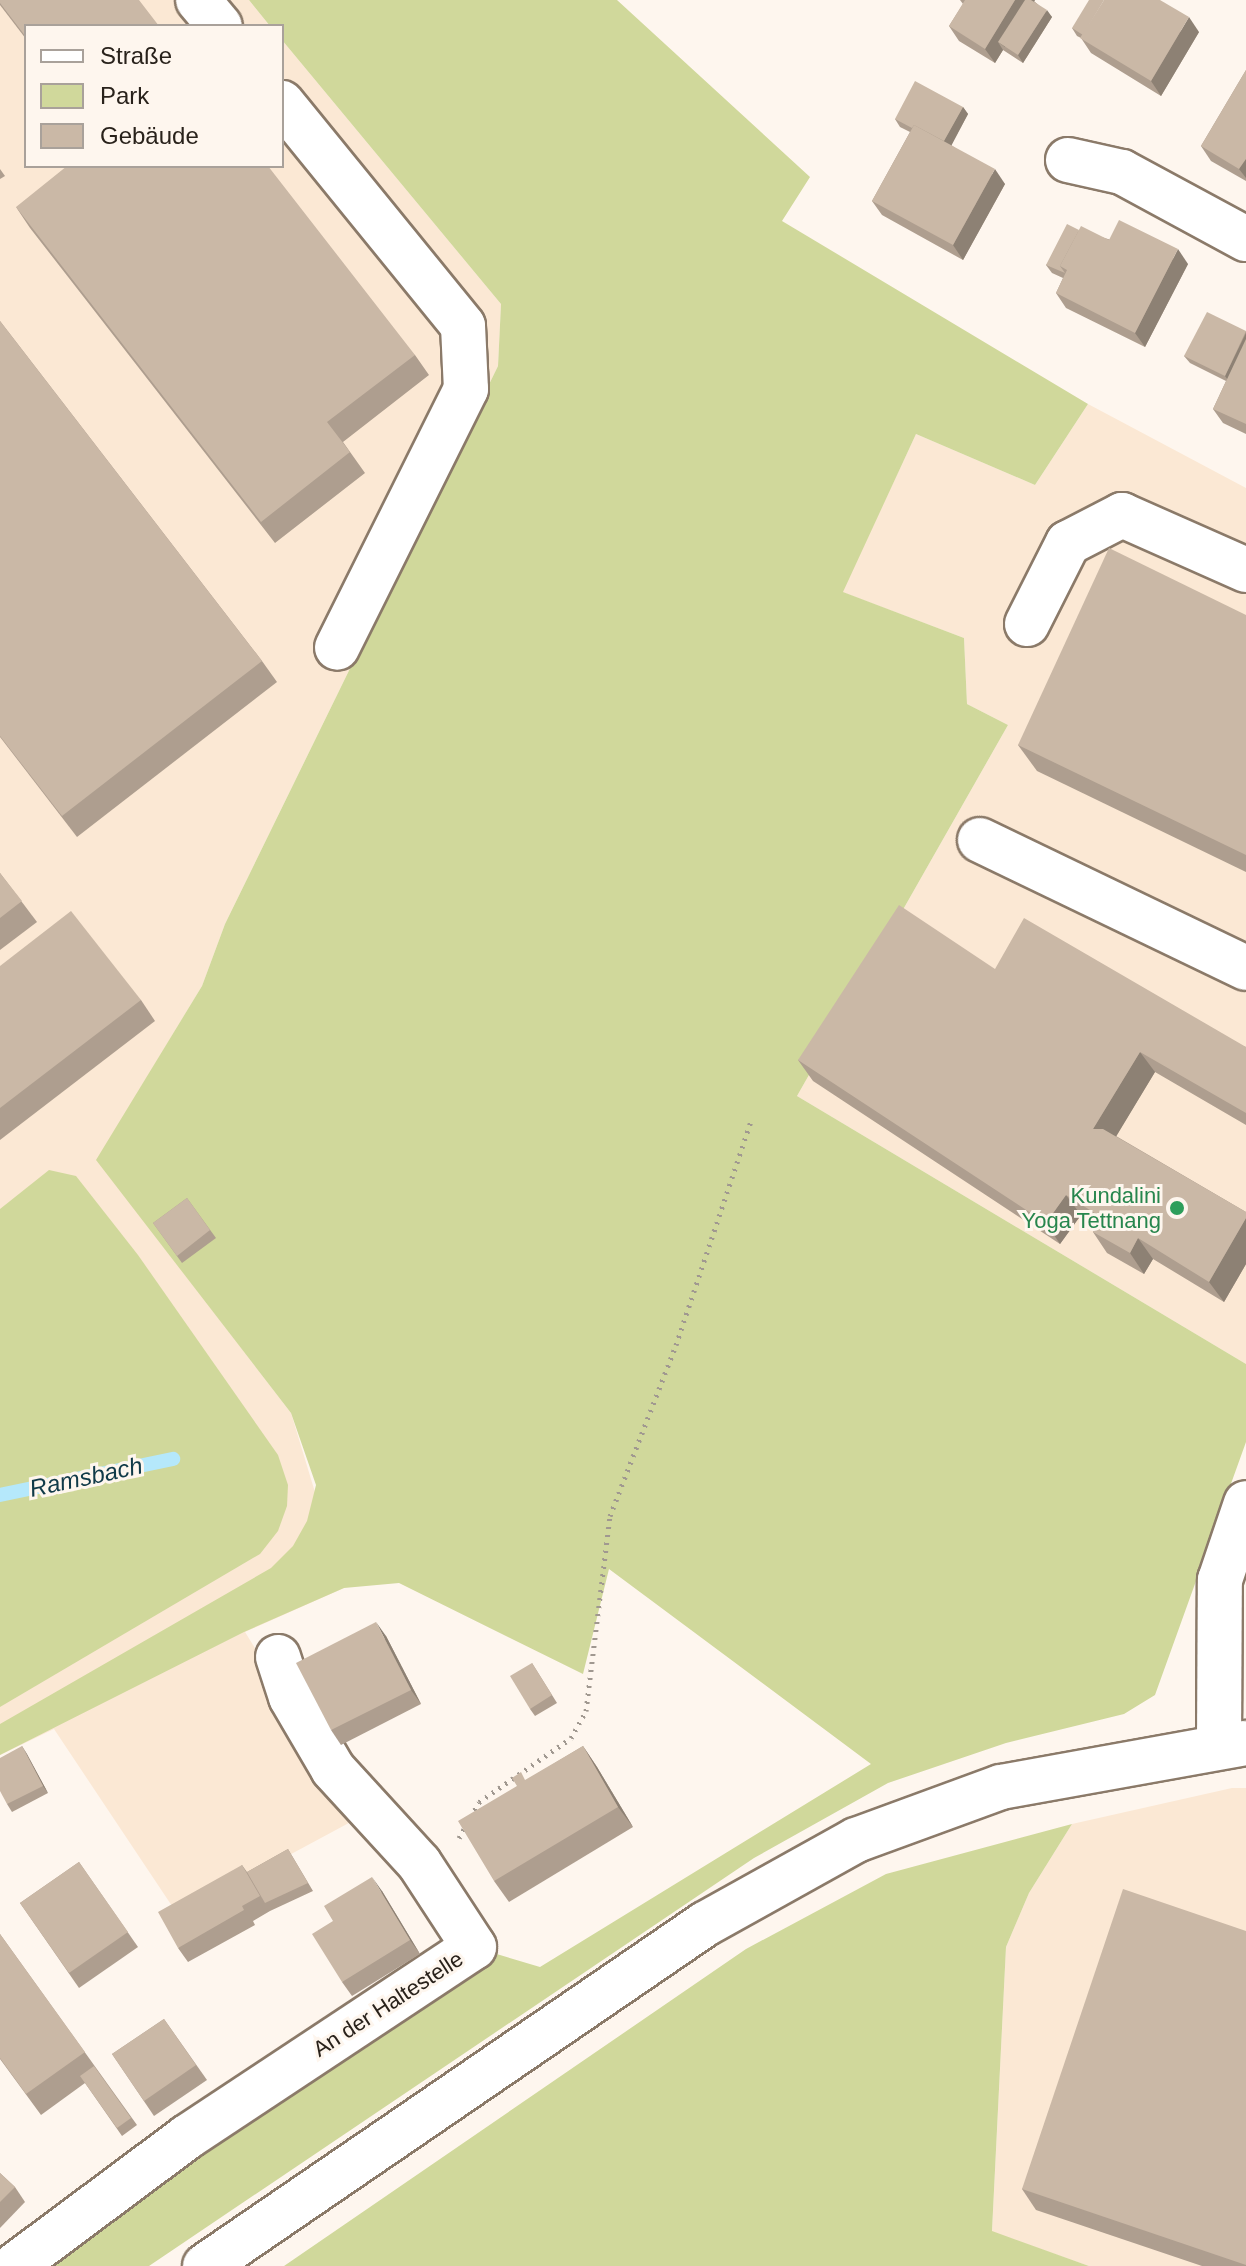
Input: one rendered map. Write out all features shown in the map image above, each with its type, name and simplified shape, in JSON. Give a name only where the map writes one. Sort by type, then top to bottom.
[{"type":"main road","points":[[198,0],[218,24]]},
{"type":"main road","points":[[284,105],[463,326],[466,389],[337,648]]},
{"type":"main road","points":[[1068,160],[1122,172],[1246,239]]},
{"type":"main road","points":[[1027,624],[1068,543],[1122,515],[1246,570]]},
{"type":"main road","points":[[980,840],[1246,968]]},
{"type":"main road","points":[[205,2266],[705,1924],[780,1878],[856,1840],[1001,1787],[1232,1744],[1220,1580],[1246,1503]]},
{"type":"main road","name":"An der Haltestelle","points":[[14,2266],[187,2137],[474,1947],[419,1863],[333,1769],[291,1697],[278,1657]]},
{"type":"path","points":[[445,1902],[459,1883],[463,1826],[479,1802],[571,1738],[586,1711],[610,1516],[676,1345],[751,1121]]},
{"type":"shaded area","points":[[0,0],[249,0],[268,24],[24,24],[24,168],[284,168],[284,42],[501,304],[498,366],[225,924],[202,986],[97,1160],[291,1413],[344,1588],[245,1632],[360,1817],[178,1915],[54,1729],[0,1755]]},
{"type":"shaded area","points":[[1088,404],[1246,488],[1246,1364],[797,1096],[1008,725],[967,704],[964,638],[842,592],[916,434],[1035,485]]},
{"type":"shaded area","points":[[1232,1788],[1246,1788],[1246,2266],[1089,2266],[992,2232],[1006,1947],[1029,1893],[1072,1824]]},
{"type":"green space","points":[[249,0],[617,0],[810,177],[782,221],[1088,404],[1035,485],[916,434],[843,592],[964,638],[967,704],[1008,725],[797,1096],[1246,1364],[1246,1442],[1155,1695],[1124,1714],[1006,1743],[888,1783],[754,1858],[149,2266],[24,2266],[480,1949],[540,1967],[871,1764],[609,1569],[583,1674],[399,1583],[344,1588],[244,1632],[0,1755],[0,1724],[271,1568],[293,1546],[307,1521],[316,1485],[291,1413],[96,1160],[202,986],[225,924],[498,366],[501,304],[284,42],[284,24],[268,24]]},
{"type":"green space","points":[[49,1170],[76,1176],[138,1255],[278,1455],[288,1485],[287,1506],[278,1531],[260,1554],[0,1707],[0,1209]]},
{"type":"green space","points":[[1072,1824],[1029,1893],[1006,1947],[992,2231],[1089,2266],[284,2266],[746,1949],[886,1874]]},
{"type":"building","points":[[0,0],[139,0],[157,24],[24,24],[24,34]]},
{"type":"building","points":[[965,0],[1015,0],[985,49],[949,26]]},
{"type":"building","points":[[1025,0],[1031,0],[1047,10],[1018,55],[998,42]]},
{"type":"building","points":[[1089,0],[1104,0],[1083,35],[1072,28]]},
{"type":"building","points":[[1104,0],[1160,0],[1189,17],[1151,81],[1080,38]]},
{"type":"building","points":[[1246,70],[1246,159],[1239,169],[1201,146]]},
{"type":"building","points":[[915,81],[963,107],[944,141],[895,119]]},
{"type":"building","points":[[914,125],[995,169],[953,245],[872,201]]},
{"type":"building","points":[[65,168],[270,168],[415,355],[327,422],[350,452],[261,522],[16,207]]},
{"type":"building","points":[[1119,220],[1178,249],[1135,333],[1056,293],[1067,270],[1060,266],[1081,226],[1109,240]]},
{"type":"building","points":[[1067,224],[1079,230],[1060,266],[1065,273],[1046,265]]},
{"type":"building","points":[[1207,312],[1246,331],[1225,376],[1184,356]]},
{"type":"building","points":[[0,321],[262,661],[62,816],[0,736]]},
{"type":"building","points":[[1246,339],[1246,424],[1213,409]]},
{"type":"building","points":[[1109,548],[1246,615],[1246,855],[1018,745]]},
{"type":"building","points":[[0,873],[22,901],[0,918]]},
{"type":"building","points":[[899,905],[995,969],[1024,918],[1246,1047],[1246,1113],[1140,1052],[1093,1129],[1103,1129],[1246,1212],[1246,1218],[1209,1282],[1138,1238],[1130,1253],[1093,1232],[1101,1217],[1066,1195],[1046,1223],[798,1060]]},
{"type":"building","points":[[71,911],[141,1000],[0,1108],[0,966]]},
{"type":"building","points":[[187,1198],[210,1230],[177,1256],[153,1223]]},
{"type":"building","points":[[376,1622],[411,1690],[331,1730],[296,1663]]},
{"type":"building","points":[[532,1663],[552,1695],[530,1709],[510,1676]]},
{"type":"building","points":[[22,1746],[43,1786],[7,1804],[0,1791],[0,1758]]},
{"type":"building","points":[[583,1746],[618,1807],[494,1881],[458,1821],[517,1786],[512,1778],[521,1772],[525,1780]]},
{"type":"building","points":[[288,1849],[308,1883],[265,1903],[247,1872]]},
{"type":"building","points":[[79,1862],[128,1932],[69,1973],[20,1903]]},
{"type":"building","points":[[242,1865],[260,1896],[242,1906],[244,1910],[178,1948],[158,1912]]},
{"type":"building","points":[[372,1877],[410,1940],[342,1982],[312,1934],[333,1921],[324,1906]]},
{"type":"building","points":[[1123,1889],[1246,1931],[1246,2265],[1022,2189]]},
{"type":"building","points":[[0,1934],[85,2052],[26,2094],[0,2058]]},
{"type":"building","points":[[164,2019],[196,2065],[144,2101],[112,2054]]},
{"type":"building","points":[[94,2066],[131,2118],[117,2128],[80,2076]]},
{"type":"building","points":[[0,2173],[15,2187],[0,2202]]},
{"type":"waterway","name":"Ramsbach","points":[[0,1495],[173,1459]]},
{"type":"place","name":"Kundalini Yoga Tettnang","points":[[1177,1208]]}]
